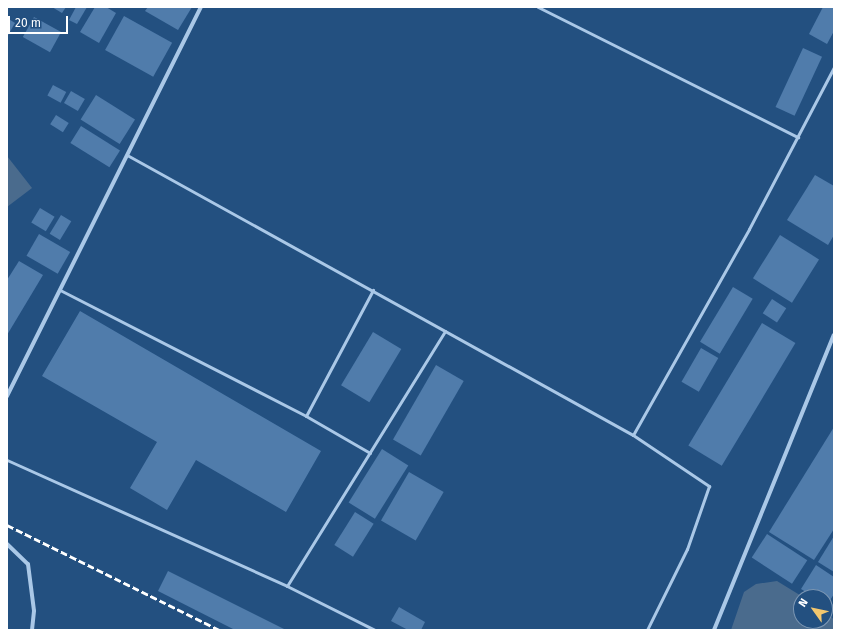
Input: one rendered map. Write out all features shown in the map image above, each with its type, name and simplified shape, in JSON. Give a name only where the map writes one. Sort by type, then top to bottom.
[{"type":"street","points":[[7,396],[201,7]]},
{"type":"street","points":[[714,630],[834,335]]},
{"type":"street","points":[[7,544],[28,564],[34,611],[32,630]]},
{"type":"lane","points":[[538,7],[798,137]]},
{"type":"lane","points":[[634,435],[749,230],[834,67]]},
{"type":"lane","points":[[127,155],[634,435],[709,486],[687,548],[647,630]]},
{"type":"lane","points":[[60,290],[306,416],[370,453]]},
{"type":"lane","points":[[306,416],[373,290]]},
{"type":"lane","points":[[287,586],[445,331]]},
{"type":"lane","points":[[7,460],[287,586],[375,630]]},
{"type":"water","points":[[7,156],[32,188],[7,207]]},
{"type":"water","points":[[777,581],[793,591],[793,629],[833,629],[833,619],[834,630],[731,630],[744,592],[756,584]]},
{"type":"building","points":[[52,7],[66,7],[62,13]]},
{"type":"building","points":[[76,7],[87,7],[77,24],[69,20]]},
{"type":"building","points":[[95,7],[106,7],[116,13],[99,43],[80,32]]},
{"type":"building","points":[[148,7],[192,7],[178,30],[145,11]]},
{"type":"building","points":[[823,7],[834,7],[834,31],[827,44],[809,34]]},
{"type":"building","points":[[124,16],[172,43],[153,77],[105,50]]},
{"type":"building","points":[[34,17],[61,32],[50,52],[23,37]]},
{"type":"building","points":[[7,18],[15,23],[7,37]]},
{"type":"building","points":[[803,48],[822,57],[795,116],[776,107]]},
{"type":"building","points":[[53,85],[66,92],[61,103],[47,96]]},
{"type":"building","points":[[71,91],[85,99],[78,111],[64,103]]},
{"type":"building","points":[[96,95],[135,119],[120,144],[81,120]]},
{"type":"building","points":[[56,115],[69,123],[63,132],[50,124]]},
{"type":"building","points":[[81,126],[120,150],[109,167],[70,143]]},
{"type":"building","points":[[815,175],[834,186],[834,235],[828,245],[787,220]]},
{"type":"building","points":[[40,208],[55,217],[46,231],[31,223]]},
{"type":"building","points":[[61,215],[71,221],[60,240],[50,234]]},
{"type":"building","points":[[39,234],[70,252],[58,274],[27,256]]},
{"type":"building","points":[[780,235],[819,259],[792,303],[753,278]]},
{"type":"building","points":[[19,261],[43,275],[7,335],[7,280]]},
{"type":"building","points":[[733,287],[753,299],[720,354],[700,342]]},
{"type":"building","points":[[772,299],[786,308],[777,323],[763,313]]},
{"type":"building","points":[[80,311],[321,451],[286,512],[196,460],[167,510],[130,488],[157,442],[42,376]]},
{"type":"building","points":[[762,323],[795,343],[722,466],[688,446]]},
{"type":"building","points":[[373,332],[401,349],[369,402],[341,385]]},
{"type":"building","points":[[701,348],[718,358],[699,392],[682,382]]},
{"type":"building","points":[[436,365],[464,381],[421,455],[393,439]]},
{"type":"building","points":[[834,427],[834,529],[814,560],[769,532]]},
{"type":"building","points":[[382,449],[408,465],[375,519],[349,502]]},
{"type":"building","points":[[409,472],[444,492],[416,540],[381,520]]},
{"type":"building","points":[[355,512],[374,524],[353,557],[334,545]]},
{"type":"building","points":[[767,534],[807,560],[792,584],[752,557]]},
{"type":"building","points":[[834,536],[834,572],[818,562]]},
{"type":"building","points":[[816,565],[834,577],[833,596],[833,589],[801,589]]},
{"type":"building","points":[[168,571],[286,630],[235,630],[158,591]]},
{"type":"building","points":[[399,607],[425,622],[421,630],[408,630],[391,621]]},
{"type":"railway","points":[[7,525],[219,630]]}]
